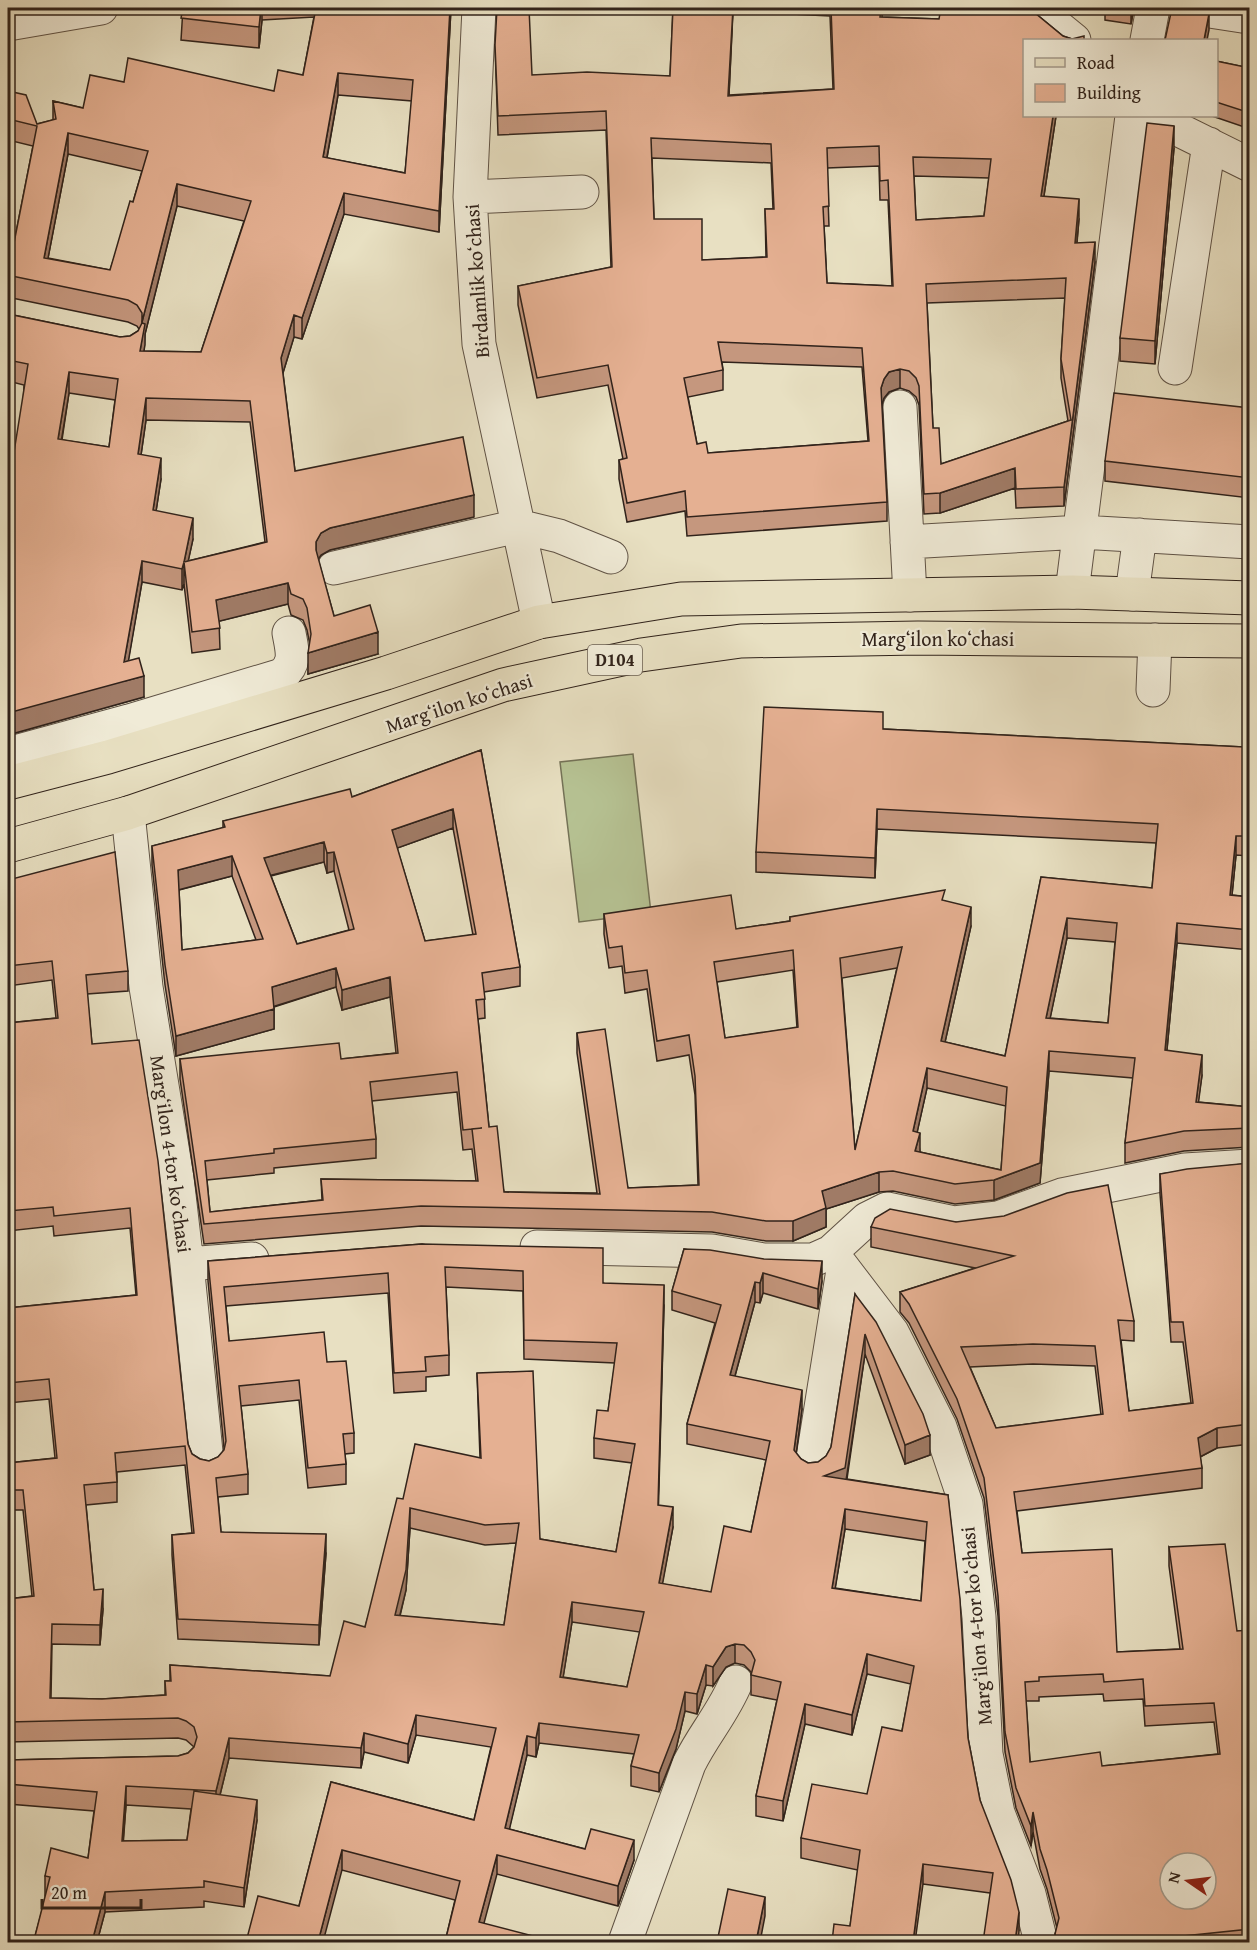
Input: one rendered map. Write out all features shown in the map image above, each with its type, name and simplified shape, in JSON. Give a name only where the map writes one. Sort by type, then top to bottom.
[{"type":"main road","points":[[8,783],[57,755],[386,673],[539,621],[681,599],[1072,592],[1250,598]]},
{"type":"main road","name":"Margʻilon koʻchasi","points":[[8,846],[128,813],[503,685],[641,655],[741,641],[918,638],[1250,641]]},
{"type":"street","points":[[8,24],[100,8]]},
{"type":"street","name":"Birdamlik koʻchasi","points":[[478,8],[470,197],[479,344],[539,621]]},
{"type":"street","points":[[1041,8],[1047,18],[1073,39]]},
{"type":"street","points":[[1147,39],[1153,8]]},
{"type":"street","points":[[1190,8],[1242,16],[1250,12]]},
{"type":"street","points":[[1072,592],[1132,117]]},
{"type":"street","points":[[1153,117],[1250,165]]},
{"type":"street","points":[[1175,368],[1209,144]]},
{"type":"street","points":[[470,197],[582,192]]},
{"type":"street","points":[[900,407],[910,595]]},
{"type":"street","points":[[334,567],[518,526],[559,536],[611,557]]},
{"type":"street","points":[[907,542],[1081,532],[1250,542]]},
{"type":"street","points":[[1132,594],[1140,535]]},
{"type":"street","points":[[132,735],[282,675],[289,669],[293,658],[289,633]]},
{"type":"street","points":[[1153,690],[1155,640]]},
{"type":"street","points":[[8,754],[57,755]]},
{"type":"street","name":"Margʻilon 4-tor koʻchasi","points":[[128,813],[146,987],[177,1178],[187,1264],[286,1257]]},
{"type":"street","points":[[812,1464],[837,1261],[867,1219],[886,1209],[954,1224],[998,1218],[1062,1195],[1185,1170],[1250,1166]]},
{"type":"street","points":[[512,1246],[712,1251],[764,1260],[837,1261]]},
{"type":"street","name":"Margʻilon 4-tor koʻchasi","points":[[837,1261],[892,1332],[939,1427],[966,1504],[979,1617],[986,1754],[998,1813],[1029,1894],[1041,1942]]},
{"type":"street","points":[[187,1264],[207,1462]]},
{"type":"street","points":[[624,1942],[689,1764],[697,1748],[724,1710],[736,1682]]},
{"type":"green space","points":[[633,754],[651,913],[579,922],[560,762]]},
{"type":"building","points":[[183,8],[261,8],[259,27],[181,18]]},
{"type":"building","points":[[316,8],[450,8],[439,211],[344,193],[302,318],[294,315],[281,358],[295,471],[463,437],[474,495],[330,528],[321,533],[316,542],[316,550],[334,616],[370,605],[378,632],[308,653],[311,634],[307,608],[303,599],[291,594],[288,583],[216,600],[220,628],[192,632],[184,562],[182,569],[142,561],[124,662],[139,658],[144,676],[8,713],[8,490],[28,364],[8,360],[8,314],[120,337],[130,336],[138,331],[142,323],[145,324],[140,351],[201,352],[251,201],[177,184],[142,322],[142,313],[137,305],[128,300],[8,277],[8,252],[12,253],[37,126],[8,119],[8,91],[26,95],[37,124],[56,119],[53,101],[83,108],[90,75],[124,82],[128,58],[274,91],[278,70],[303,75]],"holes":[[[338,73],[413,80],[405,173],[323,157]],[[68,133],[148,151],[133,202],[130,201],[110,270],[44,258]],[[69,372],[118,379],[109,447],[58,439]],[[146,398],[250,401],[267,542],[184,562],[193,518],[153,510],[161,458],[138,454]]]},
{"type":"building","points":[[497,8],[529,8],[532,75],[587,72],[670,76],[673,8],[733,8],[728,96],[834,89],[831,8],[881,8],[880,17],[939,19],[941,8],[1031,8],[1063,36],[1072,39],[1023,39],[1023,117],[1053,117],[1041,196],[1079,199],[1075,243],[1095,242],[1064,487],[1016,489],[1015,468],[940,493],[924,494],[919,386],[916,378],[909,371],[900,369],[889,372],[881,388],[887,502],[687,517],[685,491],[627,503],[619,460],[627,458],[608,365],[537,378],[518,286],[612,267],[606,111],[498,116],[495,45]],"holes":[[[651,138],[771,144],[774,209],[765,209],[767,257],[702,260],[702,219],[654,219]],[[879,146],[880,181],[888,180],[893,286],[827,283],[823,207],[829,206],[827,148]],[[913,157],[991,159],[984,216],[916,220]],[[1066,278],[1061,359],[1071,420],[941,464],[939,428],[933,428],[926,284]],[[718,342],[862,348],[869,441],[708,453],[706,442],[697,444],[684,378],[723,370]]]},
{"type":"building","points":[[1172,8],[1209,14],[1204,39],[1165,39]]},
{"type":"building","points":[[1218,61],[1250,68],[1250,113],[1218,103]]},
{"type":"building","points":[[1147,123],[1174,126],[1155,341],[1120,338]]},
{"type":"building","points":[[1114,393],[1250,408],[1250,478],[1105,461]]},
{"type":"building","points":[[764,707],[883,712],[883,729],[1244,747],[1245,713],[1250,713],[1250,836],[1236,836],[1230,895],[1250,897],[1250,930],[1177,923],[1165,1050],[1202,1055],[1196,1102],[1250,1107],[1250,1128],[1184,1131],[1125,1143],[1135,1058],[1049,1051],[1040,1163],[994,1180],[955,1184],[893,1171],[879,1172],[822,1191],[826,1208],[793,1221],[766,1221],[712,1212],[421,1206],[204,1224],[180,1059],[339,1043],[341,1059],[398,1053],[390,977],[342,990],[336,968],[272,987],[274,1009],[176,1036],[165,965],[152,846],[225,827],[223,821],[350,789],[352,797],[481,750],[520,967],[482,973],[485,999],[476,1000],[489,1127],[497,1126],[504,1192],[600,1194],[577,1033],[605,1029],[628,1188],[699,1185],[695,1076],[689,1035],[657,1041],[647,970],[625,973],[622,946],[609,948],[604,914],[731,895],[736,929],[790,921],[790,917],[945,890],[942,900],[971,907],[941,1041],[1005,1056],[1041,877],[1152,888],[1158,824],[877,809],[875,858],[756,852]],"holes":[[[453,809],[476,934],[425,941],[392,830]],[[324,842],[327,853],[334,852],[354,929],[297,944],[264,858]],[[232,856],[263,939],[182,950],[178,870]],[[1067,918],[1117,923],[1108,1023],[1046,1018]],[[902,947],[855,1150],[840,958]],[[793,950],[798,1027],[725,1038],[714,962]],[[927,1068],[1007,1087],[1001,1170],[915,1151],[920,1133],[913,1131]],[[457,1072],[463,1130],[472,1129],[478,1181],[321,1179],[323,1200],[210,1212],[205,1161],[274,1153],[274,1149],[376,1139],[370,1082]]]},
{"type":"building","points":[[115,852],[128,971],[86,975],[92,1044],[139,1040],[158,1161],[188,1444],[192,1454],[200,1459],[209,1461],[218,1457],[224,1450],[226,1441],[208,1261],[422,1244],[603,1248],[603,1283],[664,1285],[658,1505],[673,1507],[659,1583],[711,1592],[724,1526],[751,1532],[770,1441],[687,1424],[721,1305],[672,1291],[684,1249],[710,1250],[764,1259],[822,1261],[818,1289],[763,1273],[760,1283],[755,1282],[730,1375],[802,1390],[794,1450],[801,1459],[808,1463],[818,1462],[826,1456],[831,1447],[855,1294],[876,1322],[923,1414],[930,1435],[905,1445],[865,1334],[845,1468],[824,1476],[948,1495],[960,1599],[968,1738],[980,1800],[1011,1880],[1019,1912],[1015,1942],[983,1942],[993,1873],[923,1864],[913,1942],[832,1942],[834,1924],[850,1926],[860,1850],[801,1838],[812,1784],[867,1794],[882,1727],[902,1731],[914,1666],[867,1654],[852,1715],[805,1704],[783,1801],[756,1796],[781,1682],[751,1675],[755,1660],[751,1652],[744,1645],[735,1644],[726,1647],[713,1667],[706,1665],[697,1694],[685,1692],[676,1729],[659,1773],[631,1766],[639,1735],[539,1723],[536,1738],[527,1736],[505,1828],[585,1849],[591,1829],[634,1840],[618,1886],[497,1855],[479,1922],[556,1942],[445,1942],[460,1881],[342,1850],[318,1942],[246,1942],[258,1896],[299,1906],[331,1782],[474,1820],[496,1728],[416,1715],[408,1744],[364,1733],[361,1748],[229,1738],[216,1791],[126,1786],[122,1841],[187,1840],[194,1791],[257,1800],[244,1888],[204,1881],[204,1887],[105,1892],[92,1942],[8,1942],[8,1934],[34,1940],[50,1877],[45,1876],[51,1848],[88,1858],[97,1792],[8,1784],[8,1760],[178,1756],[188,1753],[194,1747],[197,1737],[194,1727],[178,1718],[8,1722],[8,1599],[34,1596],[23,1490],[8,1490],[8,1463],[57,1458],[49,1379],[8,1383],[8,1308],[137,1295],[130,1208],[54,1216],[53,1207],[8,1211],[8,1023],[58,1018],[52,961],[8,966],[8,880]],"holes":[[[445,1267],[523,1271],[524,1340],[617,1343],[608,1411],[597,1410],[594,1438],[635,1444],[616,1552],[540,1539],[533,1371],[477,1373],[481,1458],[415,1444],[403,1499],[397,1498],[365,1627],[344,1621],[330,1676],[170,1665],[171,1681],[165,1681],[166,1695],[102,1699],[50,1698],[52,1624],[100,1625],[103,1589],[94,1590],[84,1485],[117,1482],[115,1453],[185,1446],[194,1533],[172,1535],[178,1619],[319,1625],[326,1534],[221,1532],[216,1478],[248,1474],[239,1386],[299,1380],[308,1468],[346,1464],[343,1434],[354,1433],[346,1361],[327,1362],[324,1332],[229,1341],[224,1287],[388,1273],[394,1373],[426,1371],[425,1357],[449,1355]],[[410,1508],[485,1525],[519,1523],[504,1625],[395,1615],[406,1570]],[[845,1509],[927,1522],[921,1601],[832,1588]],[[572,1602],[644,1612],[627,1687],[560,1677]]]},
{"type":"building","points":[[1250,1163],[1250,1424],[1217,1428],[1198,1438],[1202,1468],[1014,1492],[1022,1553],[1112,1549],[1117,1652],[1183,1649],[1169,1547],[1225,1544],[1237,1631],[1250,1630],[1250,1929],[1155,1939],[1155,1942],[1057,1942],[1055,1934],[1059,1918],[1040,1849],[1033,1812],[1031,1826],[1016,1788],[1005,1732],[998,1596],[984,1478],[957,1399],[909,1304],[900,1292],[1014,1256],[871,1227],[875,1218],[890,1209],[956,1222],[1004,1216],[1067,1193],[1108,1185],[1134,1321],[1118,1320],[1129,1411],[1193,1403],[1183,1322],[1171,1322],[1160,1174]],"holes":[[[1033,1344],[1095,1346],[1103,1414],[996,1428],[961,1347]],[[1103,1674],[1104,1682],[1143,1679],[1145,1706],[1214,1703],[1220,1754],[1102,1766],[1100,1752],[1030,1762],[1025,1682],[1039,1681],[1039,1677]]]},
{"type":"building","points":[[728,1889],[765,1897],[756,1942],[717,1942]]}]
